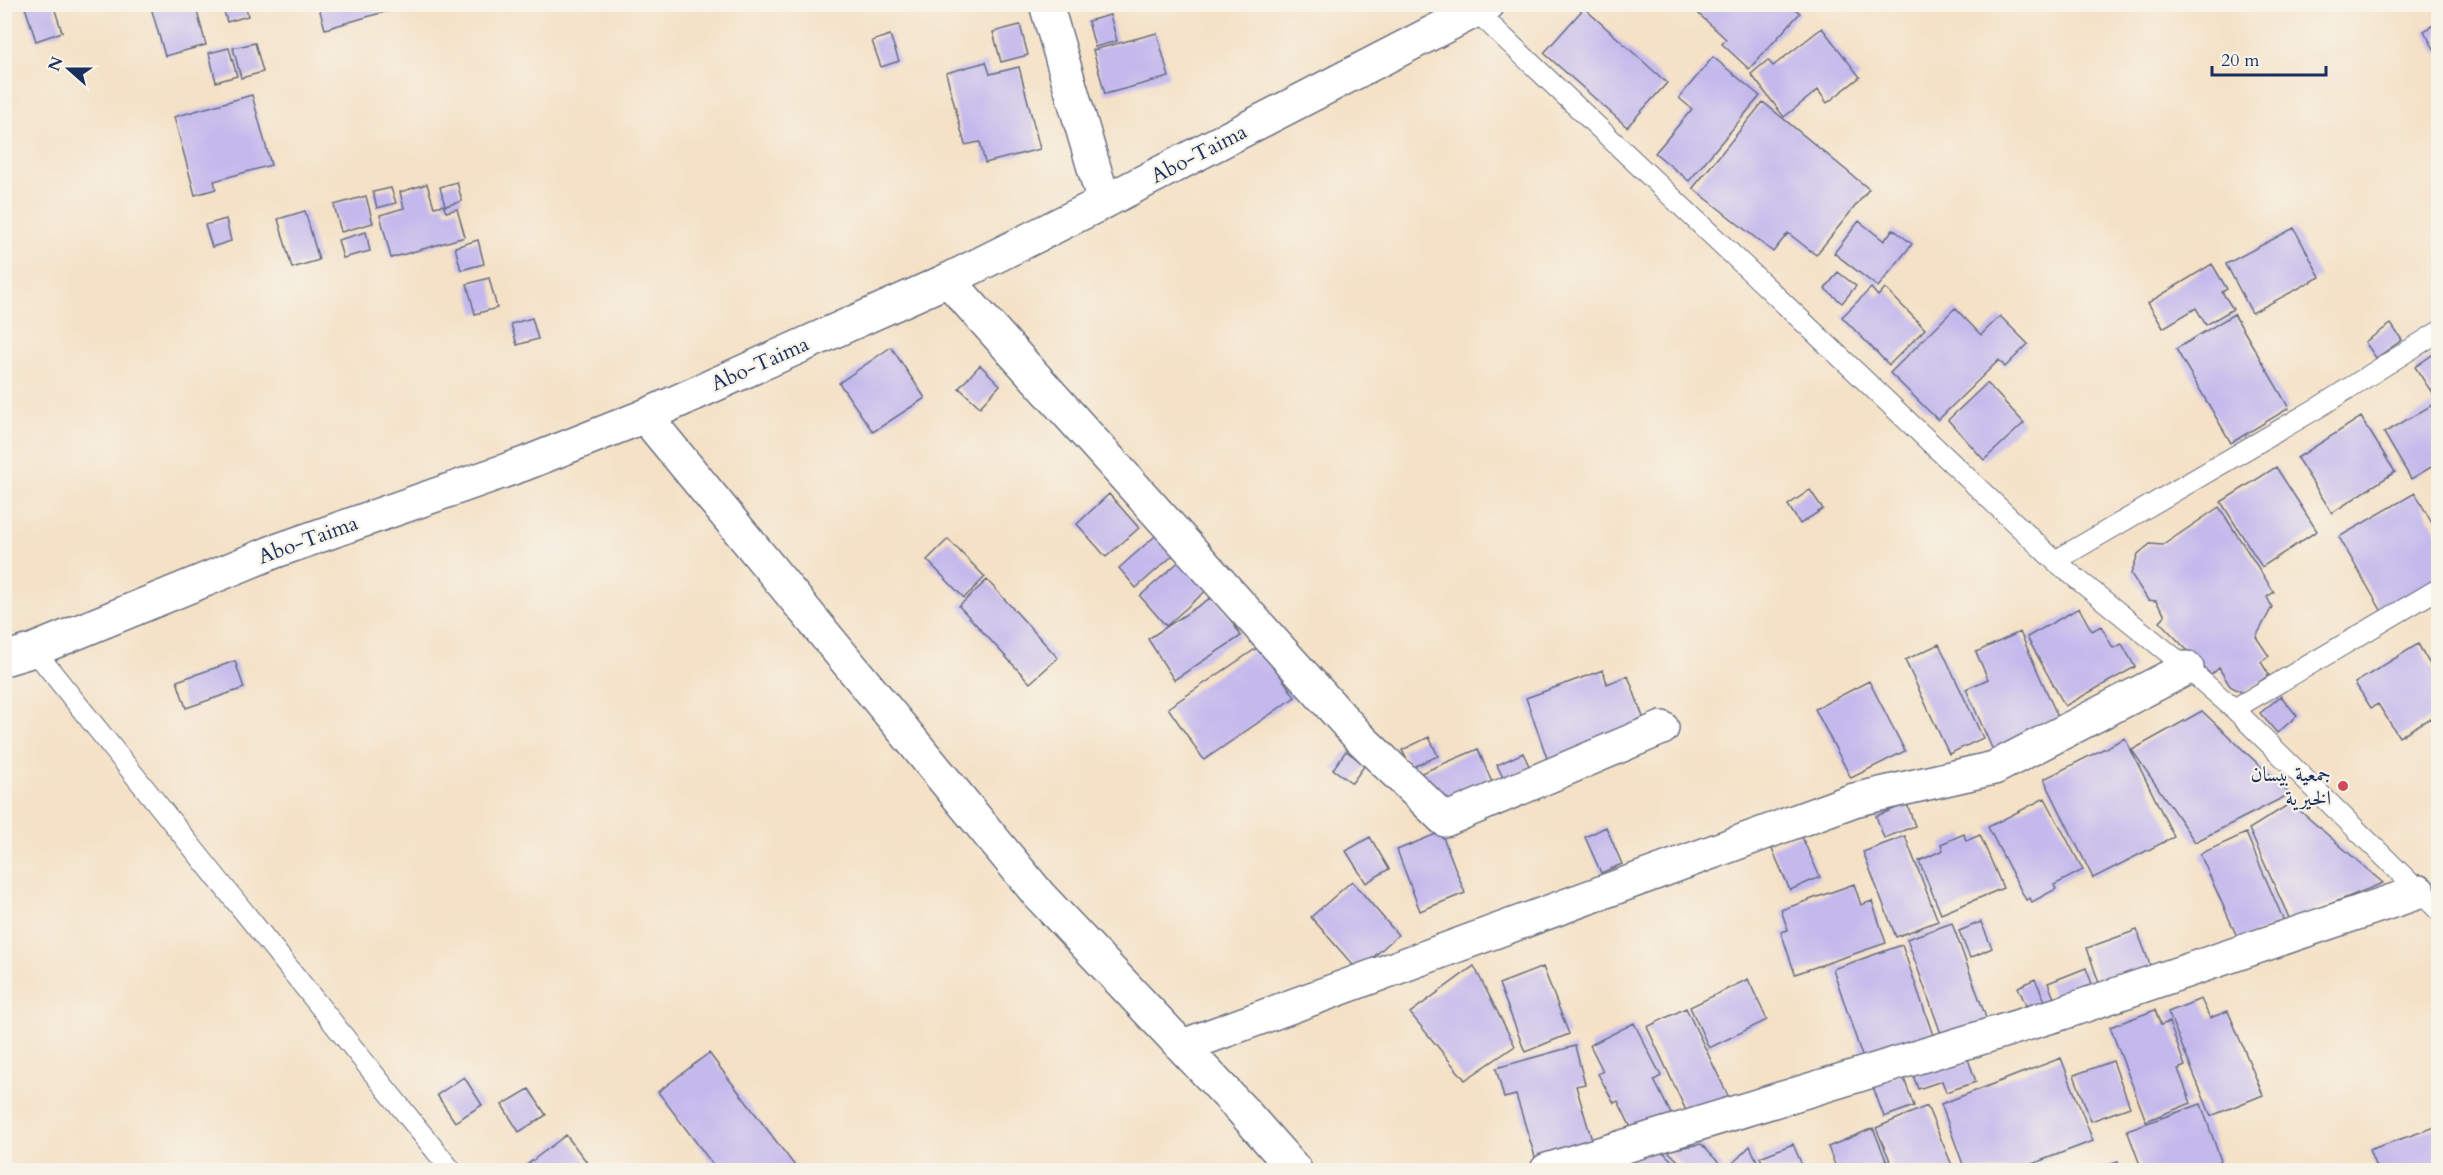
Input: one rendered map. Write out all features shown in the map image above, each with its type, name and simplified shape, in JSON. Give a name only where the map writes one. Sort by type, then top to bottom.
[{"type":"street","points":[[1046,4],[1104,202]]},
{"type":"street","name":"Abo-Taima","points":[[19,655],[273,552],[524,464],[645,416],[948,280],[1483,8]]},
{"type":"street","points":[[948,280],[1358,736],[1445,820],[1662,728]]},
{"type":"street","points":[[645,416],[1039,895],[1243,1111],[1294,1170]]},
{"type":"street","points":[[1182,1046],[1854,800],[1994,768],[2187,668]]},
{"type":"street","points":[[1547,1170],[2429,901]]},
{"type":"lane","points":[[1483,8],[2055,561],[2234,709],[2429,901]]},
{"type":"lane","points":[[2055,561],[2319,406],[2439,332]]},
{"type":"lane","points":[[2234,709],[2439,589]]},
{"type":"lane","points":[[19,655],[451,1170]]},
{"type":"building","points":[[24,4],[53,4],[62,32],[36,41]]},
{"type":"building","points":[[150,4],[195,4],[206,45],[165,56]]},
{"type":"building","points":[[222,4],[245,4],[248,16],[227,22]]},
{"type":"building","points":[[318,4],[397,4],[398,8],[325,29]]},
{"type":"building","points":[[1688,4],[1790,4],[1800,13],[1749,69],[1722,44],[1726,39]]},
{"type":"building","points":[[1584,8],[1667,83],[1627,127],[1544,53]]},
{"type":"building","points":[[1110,15],[1117,41],[1095,47],[1088,21]]},
{"type":"building","points":[[2438,22],[2438,53],[2437,54],[2424,31]]},
{"type":"building","points":[[1020,25],[1028,55],[1001,62],[993,32]]},
{"type":"building","points":[[1822,28],[1860,77],[1827,103],[1818,90],[1784,117],[1751,74],[1768,60],[1773,66]]},
{"type":"building","points":[[1157,33],[1169,77],[1105,94],[1093,50]]},
{"type":"building","points":[[890,35],[899,61],[881,67],[872,41]]},
{"type":"building","points":[[255,43],[263,72],[241,78],[233,48]]},
{"type":"building","points":[[229,48],[237,76],[216,82],[209,53]]},
{"type":"building","points":[[1713,57],[1760,96],[1689,181],[1655,153],[1692,109],[1679,98]]},
{"type":"building","points":[[986,62],[990,74],[1019,67],[1040,149],[985,163],[980,142],[965,145],[946,73]]},
{"type":"building","points":[[4,68],[7,68],[10,91],[4,92]]},
{"type":"building","points":[[252,95],[271,165],[214,181],[216,189],[195,195],[174,117]]},
{"type":"building","points":[[1763,102],[1869,189],[1816,255],[1788,233],[1773,252],[1693,188]]},
{"type":"building","points":[[457,182],[462,201],[445,206],[440,187]]},
{"type":"building","points":[[427,184],[434,207],[443,205],[446,212],[457,209],[465,237],[391,258],[380,215],[404,208],[400,192]]},
{"type":"building","points":[[391,188],[396,203],[377,208],[373,192]]},
{"type":"building","points":[[366,196],[373,223],[341,232],[334,205]]},
{"type":"building","points":[[305,211],[319,260],[292,268],[278,219]]},
{"type":"building","points":[[226,219],[231,241],[212,247],[205,225]]},
{"type":"building","points":[[1859,221],[1884,241],[1893,229],[1912,244],[1878,287],[1834,253]]},
{"type":"building","points":[[2294,228],[2320,277],[2252,313],[2226,264]]},
{"type":"building","points":[[366,232],[370,251],[343,258],[338,240]]},
{"type":"building","points":[[478,240],[484,264],[461,270],[455,247]]},
{"type":"building","points":[[2212,264],[2227,289],[2222,292],[2233,309],[2206,325],[2196,308],[2163,328],[2148,303]]},
{"type":"building","points":[[1838,272],[1856,286],[1842,303],[1825,289]]},
{"type":"building","points":[[489,278],[497,308],[475,314],[467,284]]},
{"type":"building","points":[[1871,288],[1878,296],[1885,288],[1925,329],[1889,365],[1842,317]]},
{"type":"building","points":[[1955,308],[1981,335],[2000,316],[2028,344],[2005,367],[1999,360],[1938,420],[1890,373]]},
{"type":"building","points":[[2234,314],[2289,408],[2231,443],[2176,349]]},
{"type":"building","points":[[532,318],[538,339],[517,345],[511,324]]},
{"type":"building","points":[[2391,324],[2402,340],[2376,358],[2365,342]]},
{"type":"building","points":[[891,347],[925,398],[873,432],[839,383]]},
{"type":"building","points":[[2438,351],[2438,393],[2434,396],[2415,367]]},
{"type":"building","points":[[980,365],[1000,385],[980,407],[959,388]]},
{"type":"building","points":[[1987,383],[2024,423],[1984,460],[1948,420]]},
{"type":"building","points":[[2432,405],[2438,417],[2438,463],[2411,479],[2384,433]]},
{"type":"building","points":[[2361,417],[2395,472],[2332,513],[2297,458]]},
{"type":"building","points":[[2276,467],[2317,531],[2262,567],[2221,502]]},
{"type":"building","points":[[1810,490],[1823,509],[1800,524],[1788,505]]},
{"type":"building","points":[[2415,493],[2438,534],[2438,586],[2385,617],[2339,537]]},
{"type":"building","points":[[1109,494],[1139,528],[1106,557],[1077,524]]},
{"type":"building","points":[[2219,507],[2274,592],[2267,597],[2272,607],[2256,637],[2269,656],[2261,662],[2269,675],[2243,693],[2230,686],[2219,668],[2211,675],[2160,622],[2165,615],[2156,601],[2148,600],[2131,574],[2138,554],[2150,544],[2163,545]]},
{"type":"building","points":[[1162,530],[1179,550],[1136,588],[1119,568]]},
{"type":"building","points":[[948,539],[985,577],[964,598],[927,560]]},
{"type":"building","points":[[1182,559],[1208,589],[1166,626],[1140,596]]},
{"type":"building","points":[[987,580],[1058,658],[1030,683],[959,606]]},
{"type":"building","points":[[1215,595],[1241,636],[1174,680],[1148,639]]},
{"type":"building","points":[[2079,608],[2092,631],[2101,626],[2113,648],[2122,644],[2135,667],[2065,706],[2027,637]]},
{"type":"building","points":[[2020,632],[2061,724],[1995,755],[1966,689],[1988,679],[1976,652]]},
{"type":"building","points":[[1939,644],[1983,738],[1949,754],[1905,660]]},
{"type":"building","points":[[2418,644],[2438,678],[2438,724],[2436,726],[2430,718],[2399,737],[2378,704],[2371,708],[2355,683]]},
{"type":"building","points":[[1260,646],[1295,697],[1204,760],[1168,708]]},
{"type":"building","points":[[235,661],[244,688],[186,708],[177,681]]},
{"type":"building","points":[[1603,670],[1607,684],[1628,676],[1646,725],[1548,761],[1526,698]]},
{"type":"building","points":[[1869,681],[1905,751],[1851,778],[1815,709]]},
{"type":"building","points":[[2281,696],[2297,716],[2277,733],[2260,713]]},
{"type":"building","points":[[2202,711],[2290,794],[2195,842],[2132,750]]},
{"type":"building","points":[[1429,737],[1438,756],[1411,768],[1402,750]]},
{"type":"building","points":[[2125,738],[2174,837],[2093,878],[2044,779]]},
{"type":"building","points":[[1478,749],[1493,785],[1445,806],[1419,774]]},
{"type":"building","points":[[1346,751],[1365,765],[1352,783],[1333,769]]},
{"type":"building","points":[[1523,753],[1530,768],[1504,780],[1497,765]]},
{"type":"building","points":[[2045,798],[2083,870],[2054,885],[2056,889],[2032,902],[2030,898],[2026,900],[1988,827]]},
{"type":"building","points":[[2291,803],[2383,883],[2290,920],[2249,829]]},
{"type":"building","points":[[1907,804],[1915,826],[1884,838],[1876,816]]},
{"type":"building","points":[[1606,827],[1622,864],[1601,873],[1585,837]]},
{"type":"building","points":[[1441,832],[1465,893],[1420,911],[1397,850]]},
{"type":"building","points":[[2246,833],[2284,921],[2239,941],[2200,854]]},
{"type":"building","points":[[1964,834],[1966,841],[1980,835],[2003,888],[1941,914],[1919,861],[1943,850],[1941,844]]},
{"type":"building","points":[[1801,835],[1820,877],[1790,890],[1771,847]]},
{"type":"building","points":[[1905,836],[1938,921],[1896,937],[1863,852]]},
{"type":"building","points":[[1370,837],[1389,869],[1366,883],[1346,851]]},
{"type":"building","points":[[1352,881],[1398,935],[1358,971],[1311,917]]},
{"type":"building","points":[[1854,884],[1861,905],[1872,901],[1886,943],[1795,974],[1781,932],[1788,930],[1781,910]]},
{"type":"building","points":[[1981,922],[1992,948],[1970,958],[1959,931]]},
{"type":"building","points":[[1952,923],[1989,1026],[1944,1042],[1907,939]]},
{"type":"building","points":[[2137,930],[2152,970],[2101,989],[2087,948]]},
{"type":"building","points":[[1902,945],[1936,1044],[1866,1068],[1833,969]]},
{"type":"building","points":[[1474,966],[1515,1046],[1465,1080],[1410,1013]]},
{"type":"building","points":[[1543,967],[1569,1034],[1525,1052],[1499,984]]},
{"type":"building","points":[[2086,968],[2095,992],[2057,1006],[2048,983]]},
{"type":"building","points":[[1748,979],[1767,1020],[1709,1048],[1690,1007]]},
{"type":"building","points":[[2035,979],[2047,1005],[2029,1012],[2018,987]]},
{"type":"building","points":[[2201,999],[2210,1018],[2228,1011],[2263,1095],[2211,1116],[2168,1012]]},
{"type":"building","points":[[1686,1008],[1729,1098],[1689,1117],[1647,1027]]},
{"type":"building","points":[[2155,1010],[2161,1025],[2169,1022],[2185,1066],[2178,1069],[2191,1103],[2146,1121],[2110,1027]]},
{"type":"building","points":[[1634,1023],[1661,1076],[1654,1080],[1672,1116],[1635,1136],[1618,1101],[1614,1103],[1598,1074],[1603,1071],[1590,1045]]},
{"type":"building","points":[[1575,1046],[1585,1084],[1576,1086],[1593,1144],[1536,1160],[1516,1095],[1504,1098],[1496,1068]]},
{"type":"building","points":[[709,1053],[798,1170],[717,1170],[658,1092]]},
{"type":"building","points":[[1967,1056],[1976,1082],[1946,1092],[1942,1081],[1918,1089],[1913,1075]]},
{"type":"building","points":[[2061,1058],[2093,1141],[2016,1170],[1965,1170],[1941,1104]]},
{"type":"building","points":[[2113,1061],[2130,1107],[2091,1121],[2074,1075]]},
{"type":"building","points":[[1902,1073],[1914,1106],[1884,1117],[1872,1084]]},
{"type":"building","points":[[464,1077],[482,1105],[455,1122],[437,1095]]},
{"type":"building","points":[[529,1089],[546,1115],[519,1132],[502,1105]]},
{"type":"building","points":[[2201,1104],[2221,1161],[2194,1170],[2142,1170],[2127,1130]]},
{"type":"building","points":[[1927,1106],[1954,1170],[1894,1170],[1876,1128]]},
{"type":"building","points":[[2438,1126],[2438,1170],[2377,1170],[2369,1150]]},
{"type":"building","points":[[1873,1128],[1890,1170],[1837,1170],[1828,1147]]},
{"type":"building","points":[[566,1135],[593,1170],[520,1170]]},
{"type":"building","points":[[1701,1144],[1726,1170],[1687,1170],[1667,1150]]},
{"type":"building","points":[[1793,1144],[1804,1170],[1765,1170],[1760,1157]]},
{"type":"building","points":[[1750,1146],[1761,1170],[1726,1170]]},
{"type":"building","points":[[1661,1150],[1681,1170],[1595,1170]]},
{"type":"building","points":[[2118,1162],[2120,1170],[2092,1170]]},
{"type":"place","name":"جمعية بيسان الخيرية","points":[[2343,786]]}]
